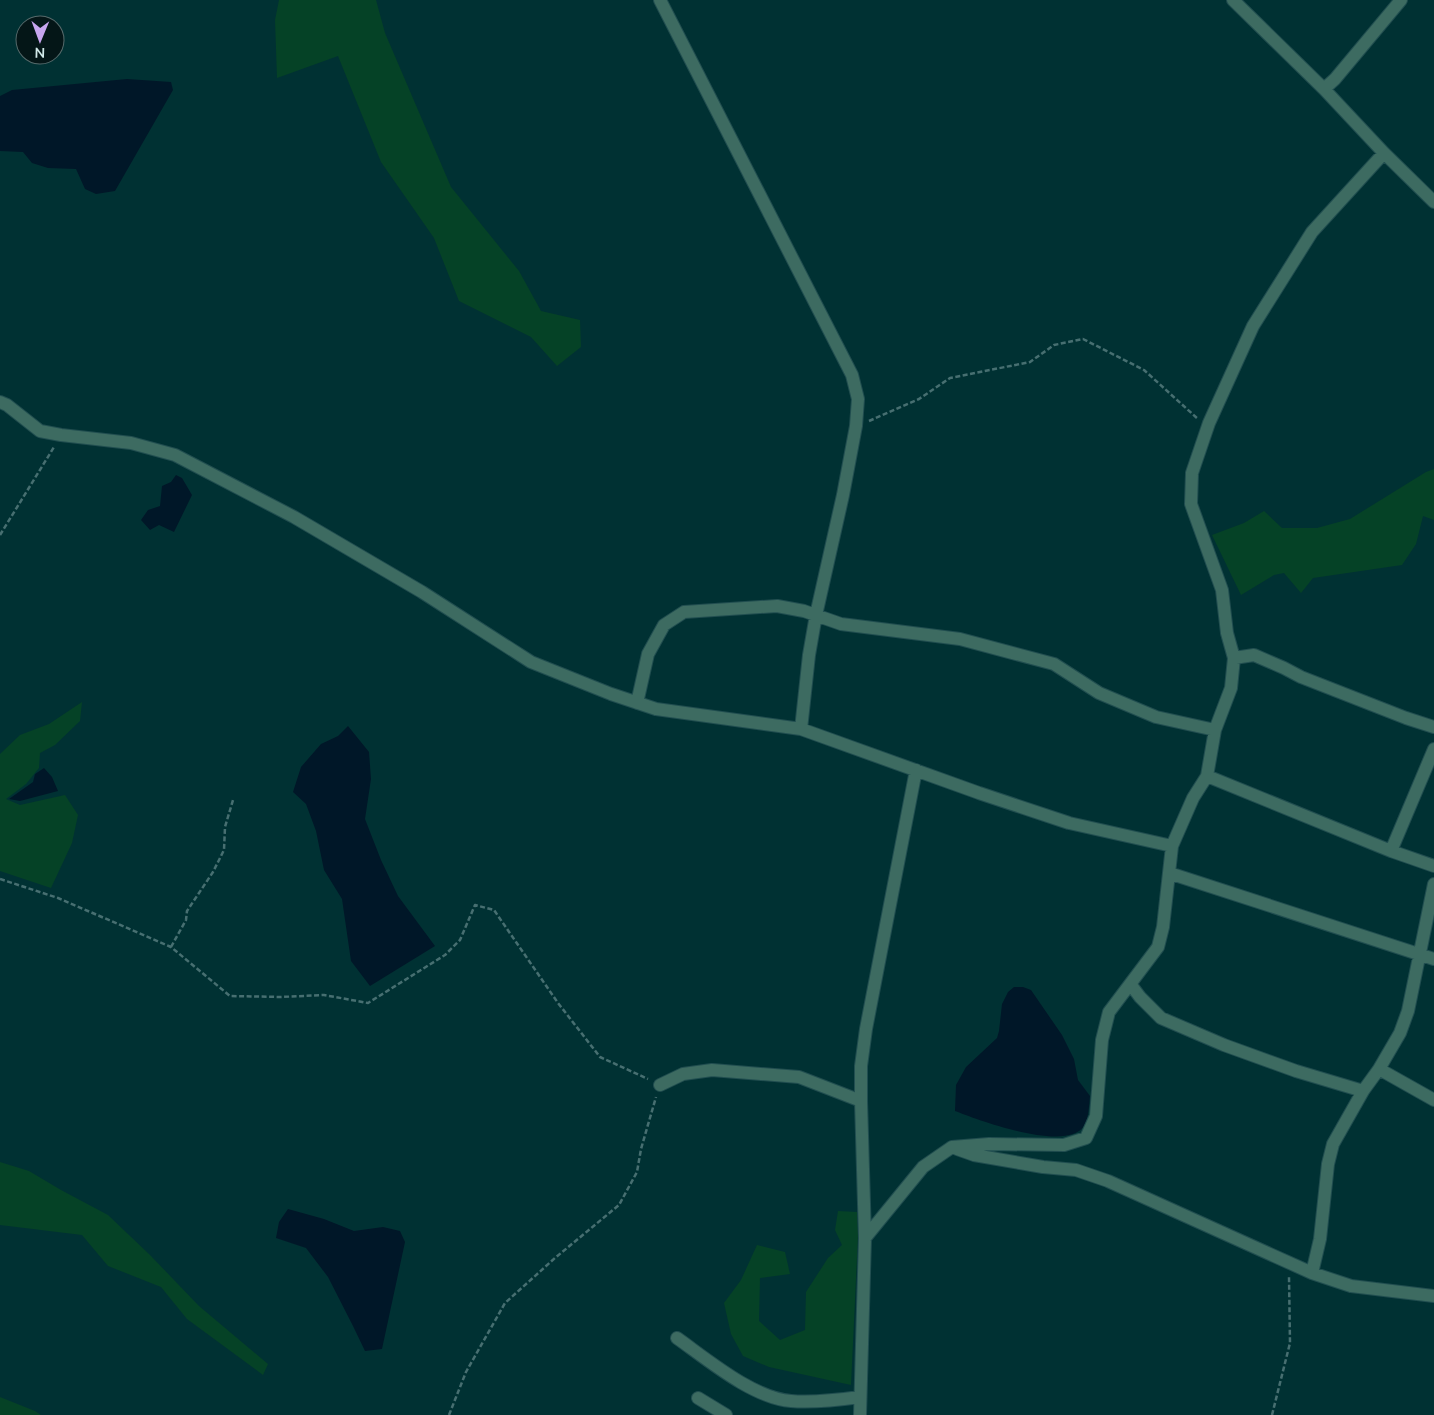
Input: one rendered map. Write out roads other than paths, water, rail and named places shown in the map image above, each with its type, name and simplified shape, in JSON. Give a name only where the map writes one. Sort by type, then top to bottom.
[{"type":"street","points":[[660,0],[852,375],[858,399],[856,426],[843,495],[809,655],[801,729]]},
{"type":"street","points":[[1233,0],[1324,89],[1384,153],[1434,202]]},
{"type":"street","points":[[1324,89],[1335,79],[1401,0]]},
{"type":"street","points":[[865,1238],[923,1167],[952,1147],[989,1144],[1064,1145],[1086,1138],[1096,1116],[1102,1040],[1109,1012],[1158,947],[1163,927],[1172,846],[1193,798],[1207,776],[1215,730],[1231,688],[1234,658],[1222,590],[1191,504],[1192,473],[1209,423],[1253,326],[1312,232],[1384,153]]},
{"type":"street","points":[[0,402],[7,405],[40,431],[130,443],[175,455],[294,517],[422,592],[530,662],[637,703],[656,709],[801,729],[1070,823],[1172,846]]},
{"type":"street","points":[[637,703],[648,654],[664,625],[684,612],[777,606],[816,615],[841,624],[960,639],[1054,664],[1099,692],[1156,717],[1215,730]]},
{"type":"street","points":[[1234,658],[1254,655],[1301,677],[1434,727]]},
{"type":"street","points":[[1391,851],[1434,749]]},
{"type":"street","points":[[860,1415],[865,1238],[861,1066],[866,1029],[916,770]]},
{"type":"street","points":[[1207,776],[1391,851],[1434,866]]},
{"type":"street","points":[[1169,873],[1434,959]]},
{"type":"street","points":[[1312,1273],[1320,1240],[1328,1164],[1333,1144],[1363,1091],[1379,1069],[1400,1033],[1408,1011],[1434,884]]},
{"type":"street","points":[[1131,985],[1161,1018],[1224,1045],[1296,1071],[1363,1091]]},
{"type":"street","points":[[1379,1069],[1434,1100]]},
{"type":"street","points":[[660,1084],[683,1074],[712,1070],[790,1076],[799,1077],[861,1100]]},
{"type":"street","points":[[952,1147],[974,1155],[1043,1167],[1076,1170],[1108,1181],[1312,1273],[1351,1286],[1434,1296]]},
{"type":"street","points":[[677,1338],[742,1384],[762,1393],[789,1401],[821,1401],[860,1397]]},
{"type":"street","points":[[698,1398],[726,1415]]},
{"type":"water","points":[[127,79],[171,82],[173,90],[115,191],[96,194],[85,189],[76,169],[48,168],[32,163],[23,152],[0,151],[0,96],[12,90]]},
{"type":"water","points":[[176,475],[182,478],[192,495],[174,532],[159,525],[150,530],[141,520],[148,510],[160,506],[162,486],[171,482]]},
{"type":"water","points":[[348,726],[369,752],[371,779],[365,819],[381,860],[398,896],[435,946],[370,986],[351,961],[342,899],[324,870],[316,831],[306,804],[293,792],[301,767],[321,744],[338,736]]},
{"type":"water","points":[[44,768],[52,777],[58,791],[20,801],[9,799],[33,782],[35,774]]},
{"type":"water","points":[[1014,987],[1023,987],[1031,990],[1062,1035],[1074,1059],[1078,1080],[1090,1096],[1086,1122],[1075,1133],[1060,1136],[1022,1132],[1001,1127],[955,1111],[956,1085],[966,1067],[997,1038],[1002,1004],[1008,992]]},
{"type":"water","points":[[288,1209],[324,1219],[354,1231],[383,1227],[400,1231],[405,1242],[382,1349],[365,1351],[328,1277],[306,1248],[276,1238],[279,1222]]}]
